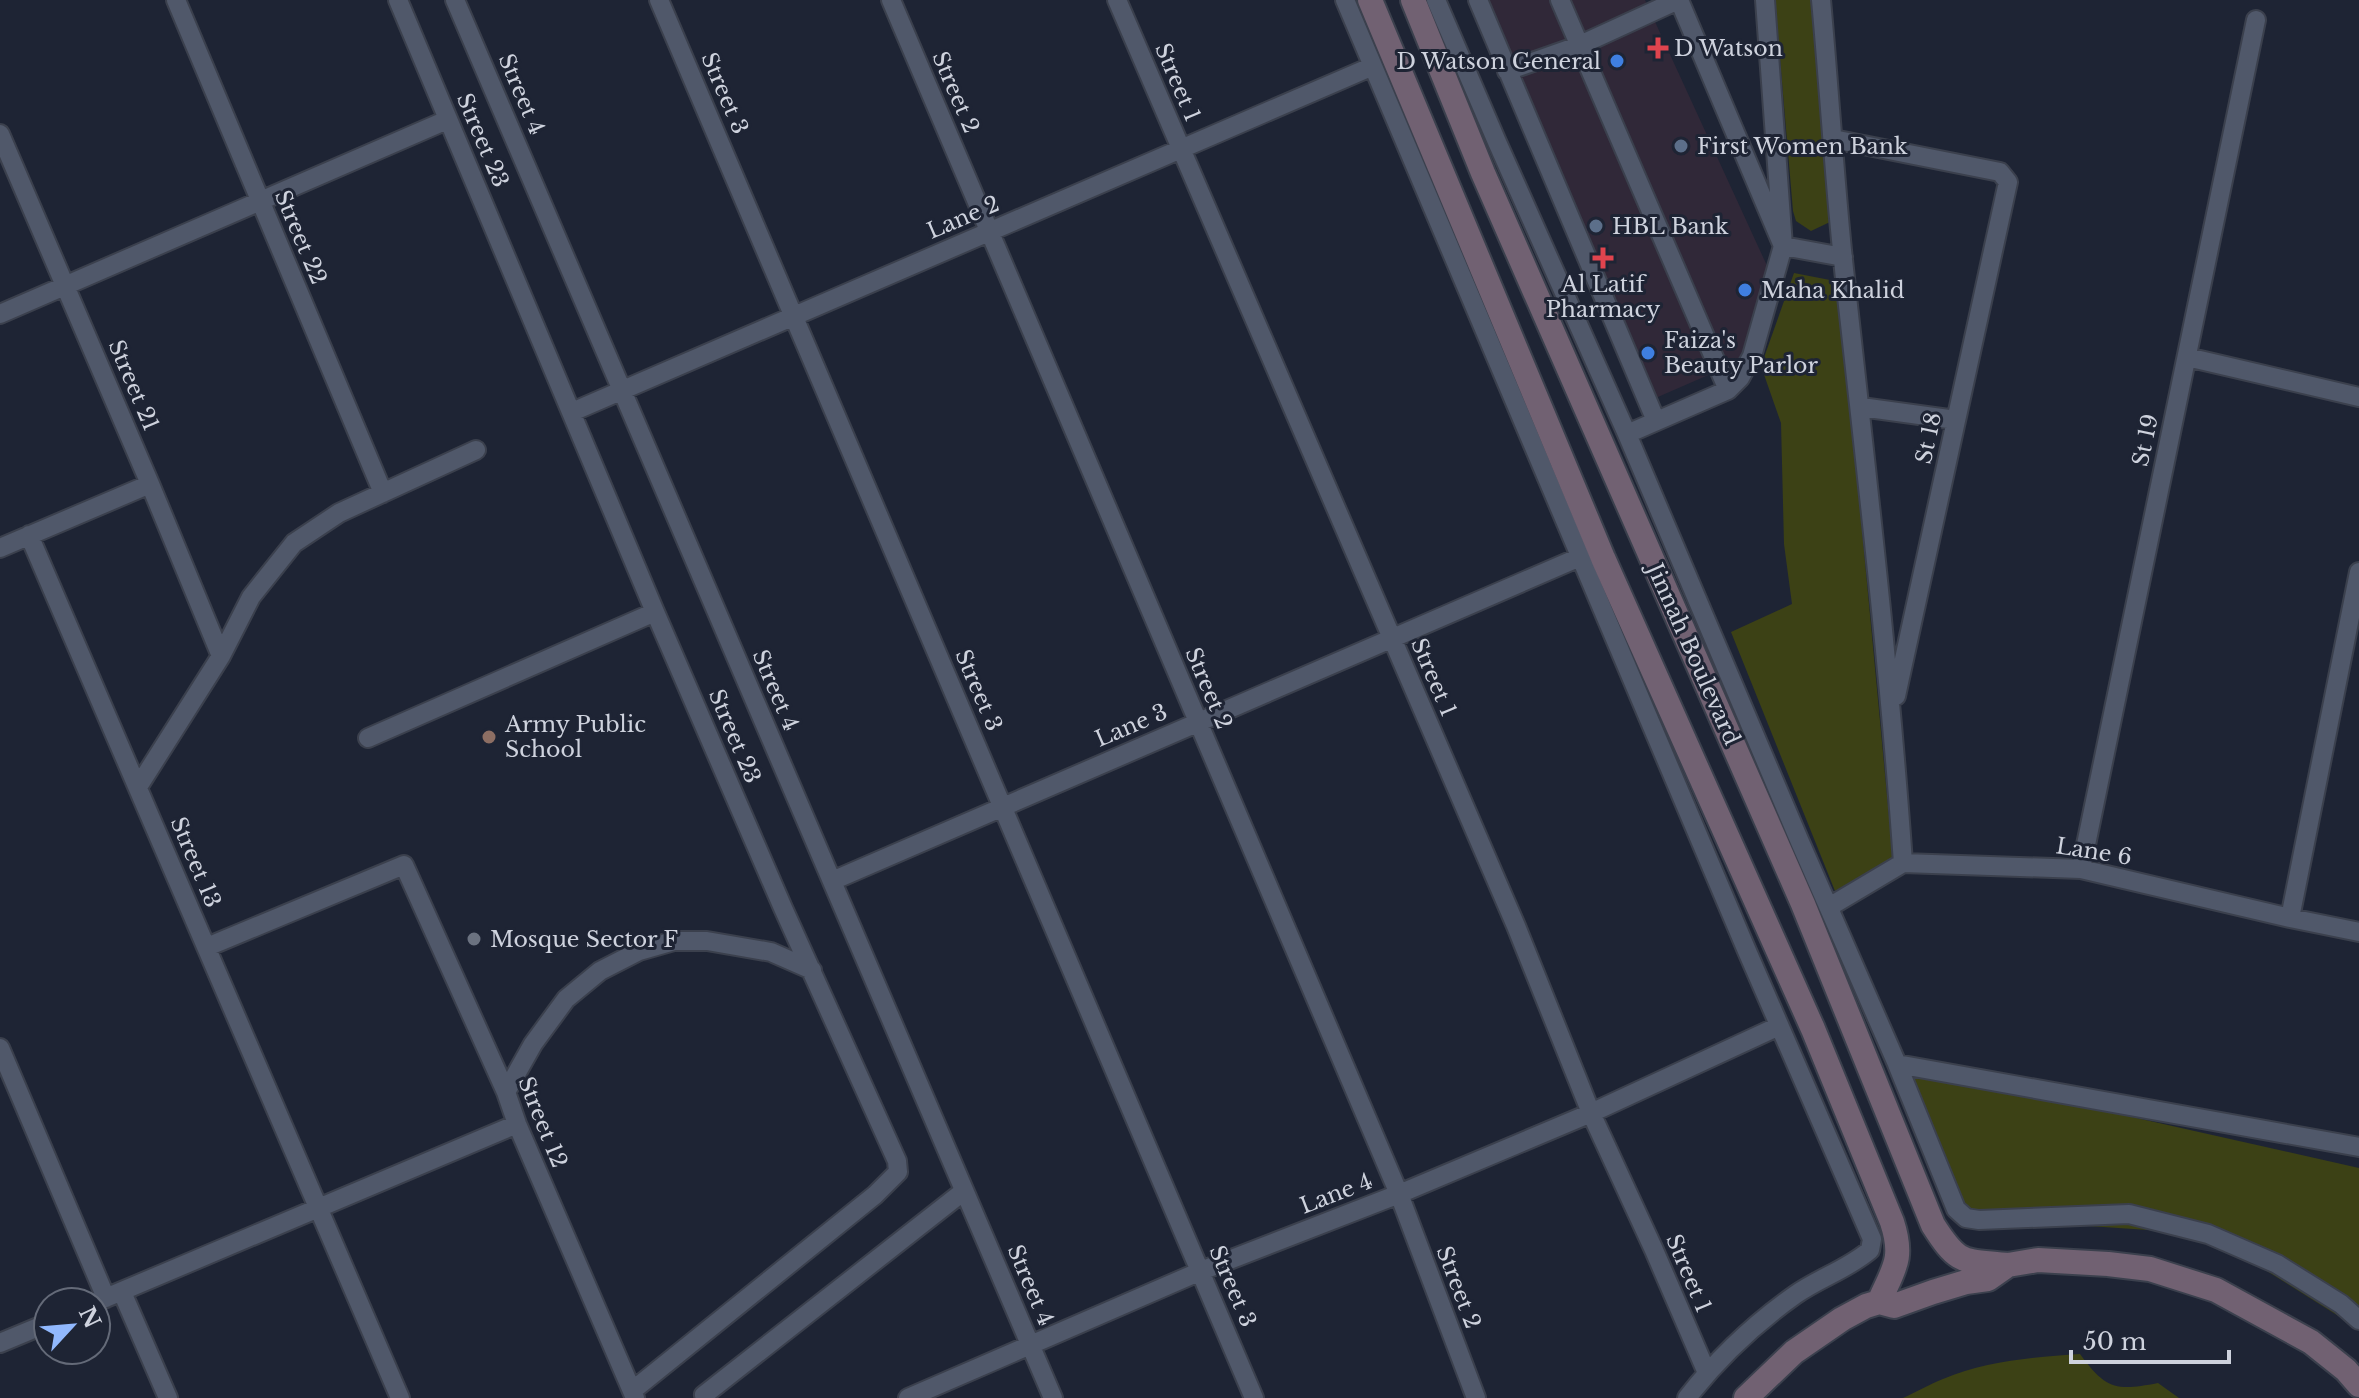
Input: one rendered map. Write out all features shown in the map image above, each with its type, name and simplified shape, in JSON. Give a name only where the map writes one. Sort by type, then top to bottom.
[{"type":"street","name":"Street 22","points":[[176,0],[383,493]]},
{"type":"street","name":"Street 23","points":[[398,0],[655,612],[897,1161],[898,1172],[852,1214],[634,1394]]},
{"type":"street","name":"Street 4","points":[[455,0],[1053,1398]]},
{"type":"street","name":"Street 3","points":[[659,0],[1254,1398]]},
{"type":"street","name":"Street 2","points":[[891,0],[1399,1194],[1476,1398]]},
{"type":"street","name":"Street 1","points":[[1117,0],[1516,926],[1591,1113],[1707,1373]]},
{"type":"street","points":[[1345,0],[1872,1239],[1870,1250],[1858,1260],[1797,1293],[1748,1331],[1687,1398]]},
{"type":"street","name":"Jinnah Boulevard","points":[[1370,0],[1603,558],[1813,1029],[1892,1222],[1899,1259],[1879,1302]]},
{"type":"street","name":"Jinnah Boulevard","points":[[1413,0],[1483,173],[1803,904],[1933,1225],[1946,1246],[1960,1259],[2008,1265]]},
{"type":"street","points":[[1436,0],[1627,434],[1956,1209],[1966,1218],[1979,1220],[2129,1214],[2208,1234],[2277,1264],[2341,1304],[2359,1320]]},
{"type":"street","points":[[1478,0],[1656,421]]},
{"type":"street","points":[[1560,0],[1728,390]]},
{"type":"street","points":[[1507,71],[1578,46],[1678,0],[1783,246]]},
{"type":"street","points":[[1627,434],[1728,390],[1740,378],[1752,356],[1783,246],[1765,0]]},
{"type":"street","points":[[1821,0],[1843,257],[1892,711],[1903,863],[1829,907]]},
{"type":"street","name":"St 19","points":[[2081,869],[2256,20]]},
{"type":"street","name":"Lane 2","points":[[572,412],[1373,66]]},
{"type":"street","points":[[0,314],[447,120]]},
{"type":"street","name":"Street 21","points":[[0,134],[221,656]]},
{"type":"street","name":"St 18","points":[[1833,139],[2000,172],[2008,182],[1892,711]]},
{"type":"street","points":[[1783,246],[1843,257]]},
{"type":"street","points":[[2187,357],[2359,397]]},
{"type":"street","points":[[1861,407],[1956,420]]},
{"type":"street","points":[[138,787],[221,656],[251,597],[294,543],[339,513],[476,450]]},
{"type":"street","points":[[0,548],[150,484]]},
{"type":"street","name":"Street 13","points":[[29,535],[400,1398]]},
{"type":"street","name":"Lane 3","points":[[832,881],[1580,557]]},
{"type":"street","points":[[2290,918],[2359,572]]},
{"type":"street","points":[[368,738],[655,612]]},
{"type":"street","name":"Lane 6","points":[[1903,863],[2081,869],[2359,932]]},
{"type":"street","name":"Street 12","points":[[207,947],[404,865],[506,1092],[634,1394]]},
{"type":"street","points":[[506,1092],[533,1044],[566,999],[600,971],[639,951],[674,941],[707,941],[771,952],[812,970]]},
{"type":"street","name":"Lane 4","points":[[908,1398],[1201,1271],[1399,1194],[1591,1113],[1779,1026]]},
{"type":"street","points":[[0,1048],[103,1286]]},
{"type":"street","points":[[1897,1064],[2359,1147]]},
{"type":"street","points":[[112,1295],[517,1124]]},
{"type":"street","points":[[705,1398],[704,1395],[964,1191]]},
{"type":"street","points":[[1746,1398],[1794,1352],[1842,1319],[1879,1302],[1894,1306],[1966,1282],[1988,1279],[2008,1265],[2038,1260],[2108,1264],[2163,1273],[2216,1290],[2311,1342],[2355,1375]]},
{"type":"street","points":[[112,1304],[168,1398]]},
{"type":"street","points":[[0,1343],[32,1330]]},
{"type":"shaded area","points":[[1483,0],[1645,0],[1774,281],[1752,356],[1651,400]]},
{"type":"green space","points":[[1775,0],[1815,0],[1831,183],[1830,222],[1811,231],[1796,221],[1793,211]]},
{"type":"green space","points":[[1794,273],[1830,280],[1840,296],[1893,859],[1835,891],[1731,632],[1792,604],[1784,544],[1781,423],[1761,366]]},
{"type":"green space","points":[[1897,1064],[2359,1168],[2359,1329],[2208,1234],[1966,1218]]},
{"type":"green space","points":[[2080,1354],[2097,1375],[2113,1385],[2132,1387],[2158,1383],[2179,1398],[1903,1398],[1938,1381],[1976,1368],[2028,1358]]},
{"type":"place","name":"D Watson","points":[[1658,48]]},
{"type":"place","name":"D Watson General","points":[[1617,61]]},
{"type":"place","name":"First Women Bank","points":[[1681,146]]},
{"type":"place","name":"HBL Bank","points":[[1596,226]]},
{"type":"place","name":"Al Latif Pharmacy","points":[[1603,258]]},
{"type":"place","name":"Maha Khalid","points":[[1745,290]]},
{"type":"place","name":"Faiza's Beauty Parlor","points":[[1648,353]]},
{"type":"place","name":"Army Public School","points":[[489,737]]},
{"type":"place","name":"Mosque Sector F","points":[[474,939]]}]
